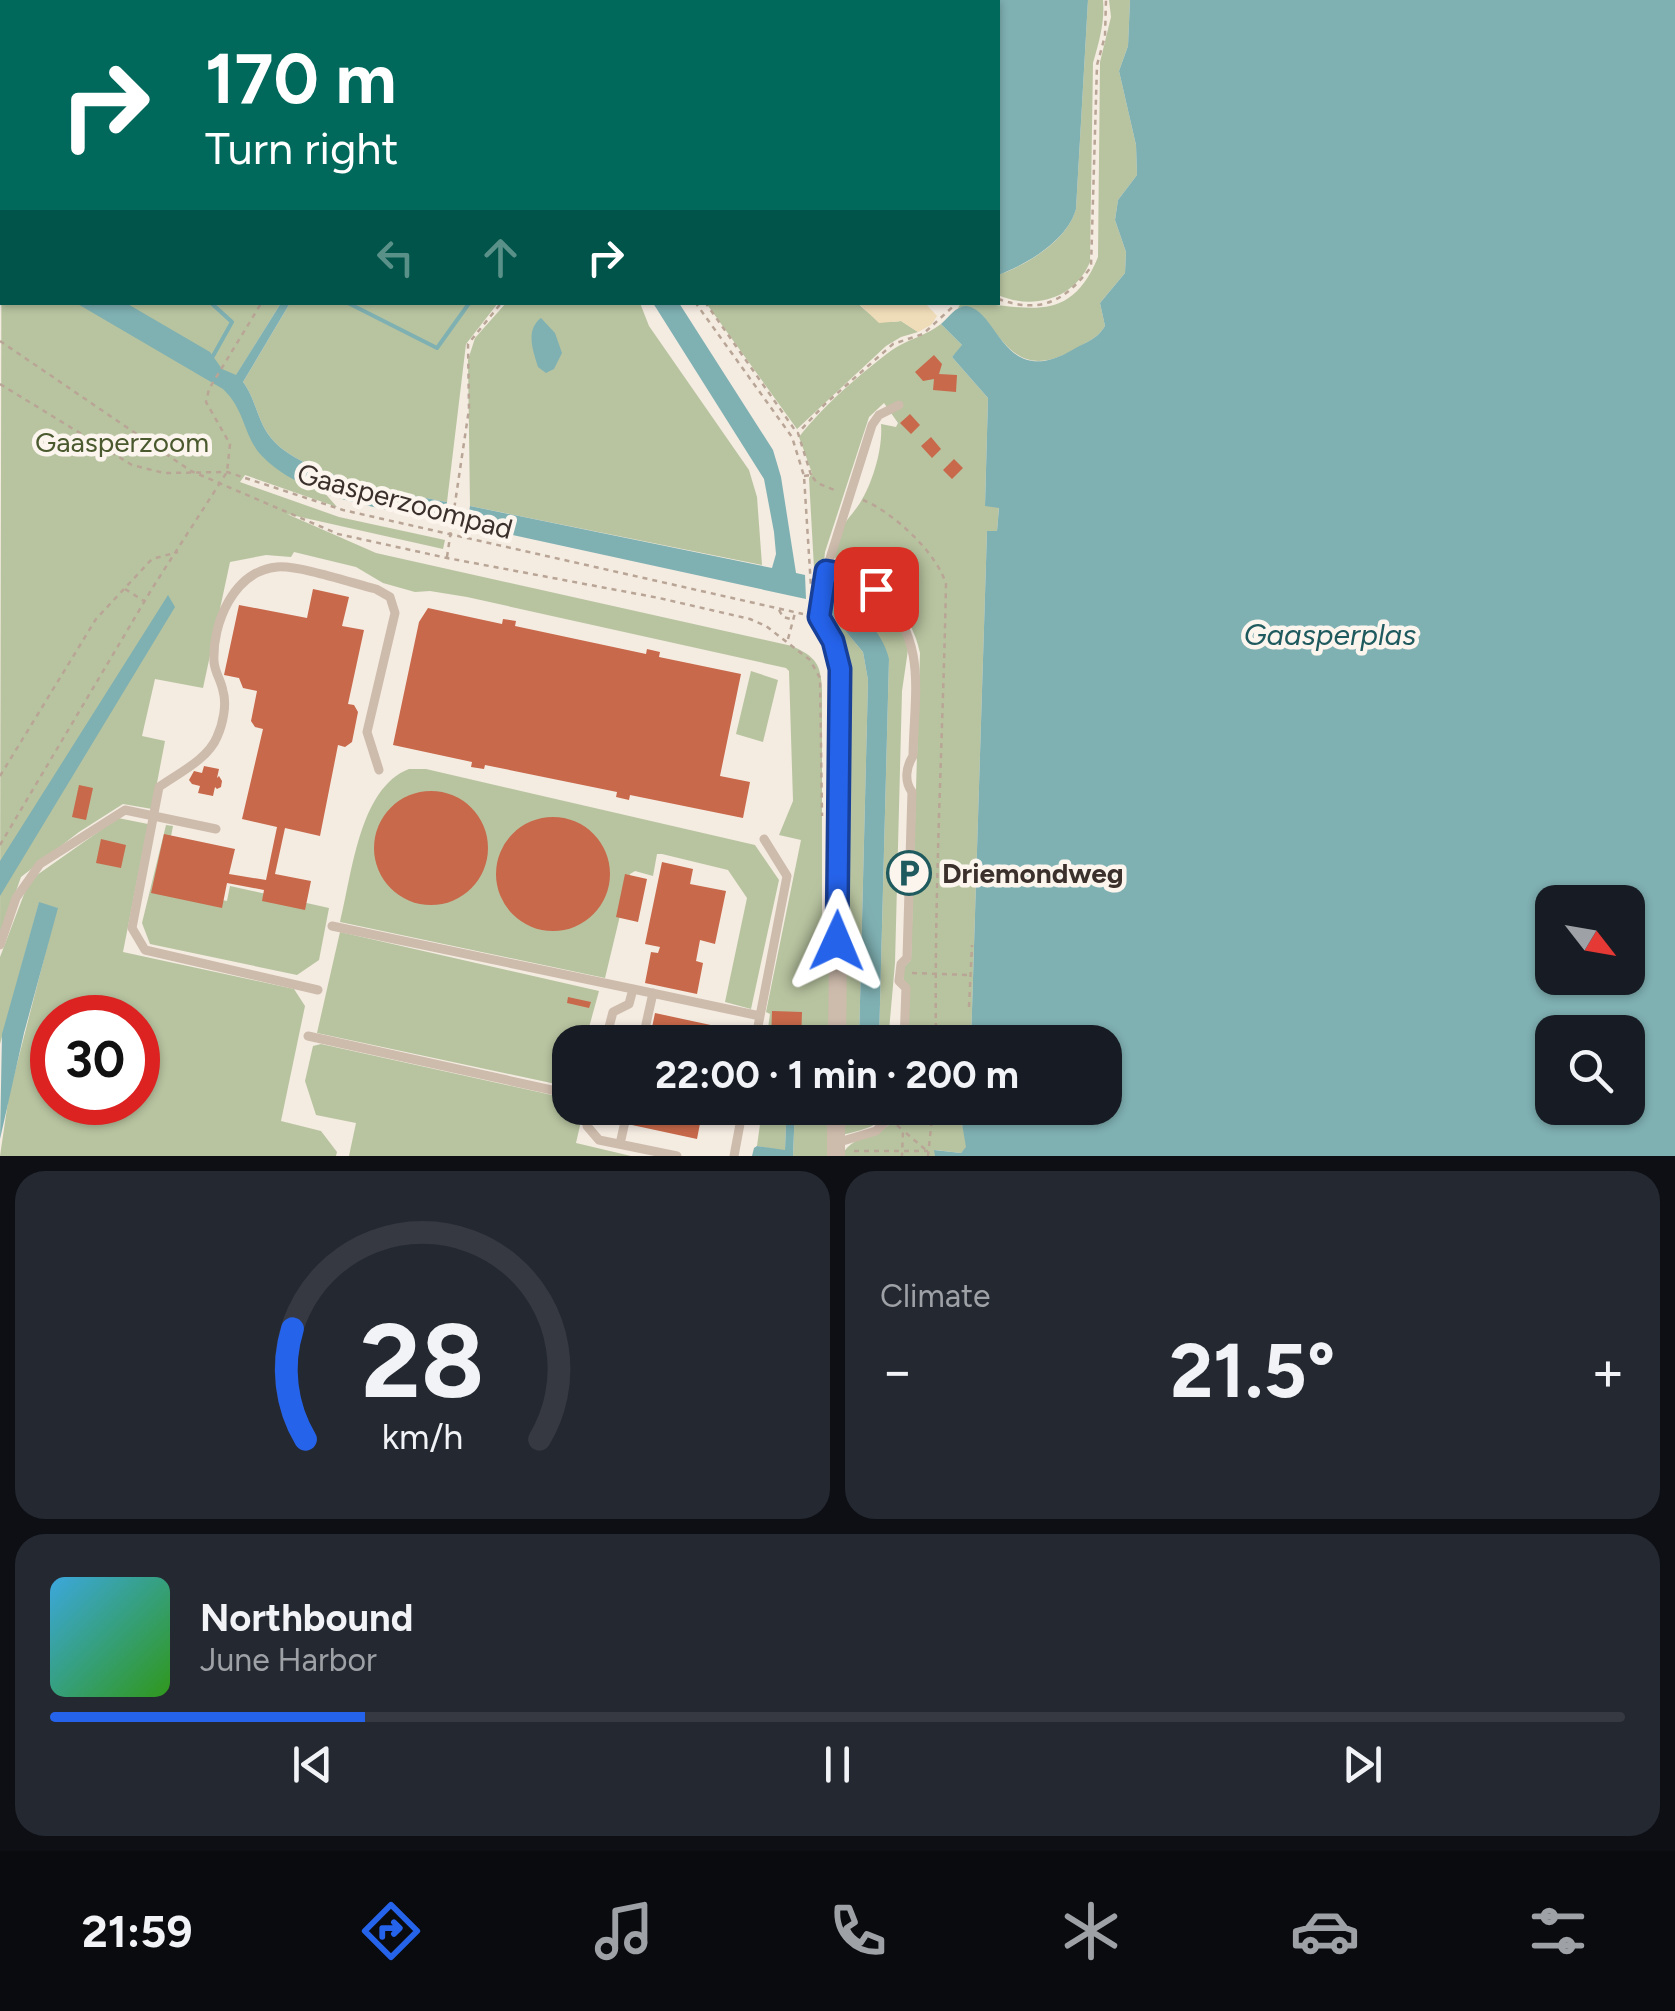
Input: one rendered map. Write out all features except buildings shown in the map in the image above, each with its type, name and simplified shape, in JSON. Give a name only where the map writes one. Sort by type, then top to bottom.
[{"type":"street","points":[[819,617],[833,641],[840,669],[836,1025]]},
{"type":"lane","points":[[819,617],[826,571],[872,425],[878,414],[898,405]]},
{"type":"lane","points":[[318,990],[145,950],[132,928],[159,787],[200,758],[218,735],[225,696],[217,678],[214,650],[230,598],[252,577],[280,567],[376,588],[393,605],[393,621],[367,732],[379,770]]},
{"type":"lane","points":[[826,571],[860,577],[876,589],[898,614],[913,644],[913,756],[906,785],[912,792],[907,958],[900,964],[900,981],[906,988],[905,1025]]},
{"type":"lane","points":[[0,945],[16,898],[40,864],[126,810],[216,828]]},
{"type":"lane","points":[[758,1025],[787,876],[764,839]]},
{"type":"lane","points":[[332,926],[760,1016]]},
{"type":"lane","points":[[610,1025],[613,1012],[629,1004],[633,989]]},
{"type":"lane","points":[[645,1025],[652,993]]},
{"type":"lane","points":[[308,1036],[552,1090]]},
{"type":"lane","points":[[588,1125],[589,1132],[599,1140],[676,1156]]},
{"type":"lane","points":[[620,1144],[624,1125]]},
{"type":"lane","points":[[734,1156],[740,1125]]},
{"type":"lane","points":[[836,1150],[884,1125]]},
{"type":"path","points":[[1000,300],[1020,306],[1052,302],[1069,291],[1091,267],[1097,65],[1105,36],[1106,0]]},
{"type":"path","points":[[0,846],[145,601],[228,472],[230,444],[206,402],[209,390],[260,305]]},
{"type":"path","points":[[447,558],[469,409],[468,344],[500,305]]},
{"type":"path","points":[[697,305],[792,437],[804,476],[812,591]]},
{"type":"path","points":[[707,305],[798,433],[810,475]]},
{"type":"path","points":[[792,437],[893,344],[923,334],[955,305]]},
{"type":"path","points":[[0,341],[190,471],[338,534],[720,611],[766,626],[810,660],[820,678],[822,825]]},
{"type":"path","name":"Gaasperzoompad","points":[[0,384],[132,465],[164,473],[228,472],[343,510],[819,617]]},
{"type":"path","points":[[0,776],[96,619],[152,559],[179,551]]},
{"type":"path","points":[[124,589],[145,601]]},
{"type":"path","points":[[779,608],[783,618],[793,620]]},
{"type":"path","points":[[787,642],[795,612]]},
{"type":"path","points":[[969,1007],[972,945]]},
{"type":"path","points":[[900,972],[970,975]]},
{"type":"path","points":[[898,1125],[928,1153]]},
{"type":"path","points":[[928,1153],[931,1125]]},
{"type":"path","points":[[902,1154],[903,1130]]},
{"type":"path","points":[[836,1150],[928,1153]]},
{"type":"green space","points":[[1088,0],[1103,0],[1101,32],[1093,63],[1090,262],[1074,285],[1051,298],[1024,302],[1000,296],[1000,274],[1045,250],[1064,231],[1076,209]]},
{"type":"green space","points":[[1109,0],[1130,0],[1128,46],[1119,71],[1136,145],[1137,175],[1118,200],[1115,220],[1126,252],[1125,273],[1100,303],[1105,326],[1092,340],[1050,360],[1031,360],[1016,354],[983,318],[958,308],[1057,304],[1086,280],[1098,257],[1100,62],[1111,17]]},
{"type":"green space","name":"Gaasperzoom","points":[[1,305],[280,305],[237,374],[279,470],[322,490],[337,507],[245,475],[240,482],[339,517],[445,540],[443,549],[287,514],[376,553],[792,646],[816,662],[822,690],[822,947],[832,980],[832,1025],[768,1025],[770,1014],[766,1012],[801,840],[779,835],[793,801],[786,668],[467,597],[415,592],[383,583],[356,567],[294,552],[291,557],[266,555],[230,562],[203,688],[155,679],[142,736],[165,741],[152,809],[123,804],[21,877],[0,937]]},
{"type":"green space","points":[[289,305],[496,305],[466,344],[447,502],[353,481],[305,463],[271,438],[243,382]]},
{"type":"green space","points":[[504,305],[641,305],[649,326],[749,470],[757,497],[762,565],[470,506],[468,360],[475,338]]},
{"type":"green space","points":[[707,305],[860,305],[877,318],[901,321],[918,332],[886,346],[797,429]]},
{"type":"green space","points":[[941,324],[963,346],[952,357],[988,398],[985,505],[999,507],[997,531],[987,531],[972,1025],[906,1025],[903,968],[911,960],[920,653],[909,622],[890,597],[836,561],[834,552],[837,536],[860,503],[873,475],[881,424],[896,427],[898,423],[884,403],[869,417],[825,552],[823,572],[814,568],[809,478],[812,473],[799,437],[831,402],[880,359]]},
{"type":"green space","points":[[842,577],[868,588],[901,624],[909,643],[902,691],[895,963],[890,1025],[879,1025],[889,659],[848,601],[832,589],[833,579]]},
{"type":"green space","points":[[828,610],[863,652],[868,680],[859,1025],[844,1025],[847,679]]},
{"type":"green space","points":[[751,671],[778,680],[763,742],[736,734]]},
{"type":"green space","points":[[409,769],[426,769],[755,845],[779,880],[751,1009],[725,1002],[747,898],[728,870],[662,854],[657,854],[653,876],[635,871],[630,874],[605,978],[340,922],[368,813],[392,779]]},
{"type":"green space","points":[[118,818],[148,824],[123,952],[294,989],[305,1006],[281,1121],[321,1131],[336,1156],[0,1156],[9,1095],[30,1013],[30,1125],[160,1125],[160,995],[35,995],[57,908],[39,903],[0,1044],[0,957],[26,889],[37,875]]},
{"type":"green space","points":[[166,825],[173,826],[161,887],[227,901],[230,886],[329,908],[319,960],[297,975],[150,944],[142,923]]},
{"type":"green space","points":[[340,932],[599,991],[590,1025],[552,1025],[552,1083],[317,1033]]},
{"type":"green space","points":[[321,1044],[552,1095],[552,1125],[580,1125],[576,1143],[631,1156],[349,1156],[356,1123],[316,1115],[305,1081],[313,1046]]},
{"type":"green space","points":[[760,1125],[786,1125],[785,1151],[757,1146]]},
{"type":"green space","points":[[794,1125],[831,1125],[831,1156],[793,1156]]},
{"type":"green space","points":[[842,1125],[873,1125],[864,1129],[842,1135]]},
{"type":"green space","points":[[962,1125],[967,1147],[961,1153],[935,1150],[935,1156],[841,1156],[854,1142],[887,1126]]},
{"type":"sand","points":[[860,305],[927,305],[937,316],[931,325],[918,332],[901,321],[879,323]]},
{"type":"water","points":[[1000,0],[1088,0],[1076,209],[1055,241],[1021,265],[1000,274]]},
{"type":"water","name":"Gaasperplas","points":[[1130,0],[1675,0],[1675,1156],[935,1156],[934,1150],[961,1153],[966,1147],[962,1125],[1122,1125],[1122,1025],[972,1025],[987,531],[997,531],[999,508],[985,506],[988,398],[952,357],[962,345],[941,324],[962,307],[977,310],[1005,345],[1031,361],[1050,360],[1074,349],[1105,326],[1100,303],[1125,273],[1126,252],[1115,220],[1118,200],[1137,175],[1136,145],[1119,71],[1128,46]]},
{"type":"water","points":[[79,305],[129,305],[210,352],[222,369],[236,375],[280,305],[289,305],[243,382],[271,438],[305,463],[328,473],[447,502],[445,521],[323,493],[279,471],[256,448],[231,397]]},
{"type":"water","points":[[654,305],[680,305],[773,450],[796,573],[805,575],[806,599],[467,525],[470,506],[772,568],[776,554],[764,479]]},
{"type":"water","points":[[541,318],[555,333],[562,353],[554,369],[546,373],[538,367],[532,341],[533,328]]},
{"type":"water","points":[[832,589],[874,629],[889,659],[879,1025],[859,1025],[868,680],[863,652],[828,610]]},
{"type":"water","points":[[168,595],[175,607],[0,896],[0,861]]},
{"type":"water","points":[[39,902],[58,908],[34,995],[30,995],[30,1011],[0,1139],[2,1034]]},
{"type":"water","points":[[786,1125],[794,1125],[793,1156],[752,1156],[757,1146],[785,1150]]},
{"type":"waterway","points":[[213,305],[232,322],[213,356]]},
{"type":"waterway","points":[[352,305],[437,348],[468,305]]},
{"type":"place","name":"Driemondweg","points":[[909,873]]},
{"type":"route","points":[[837,941],[840,669],[833,641],[819,617],[826,571],[860,577],[876,589]]}]
